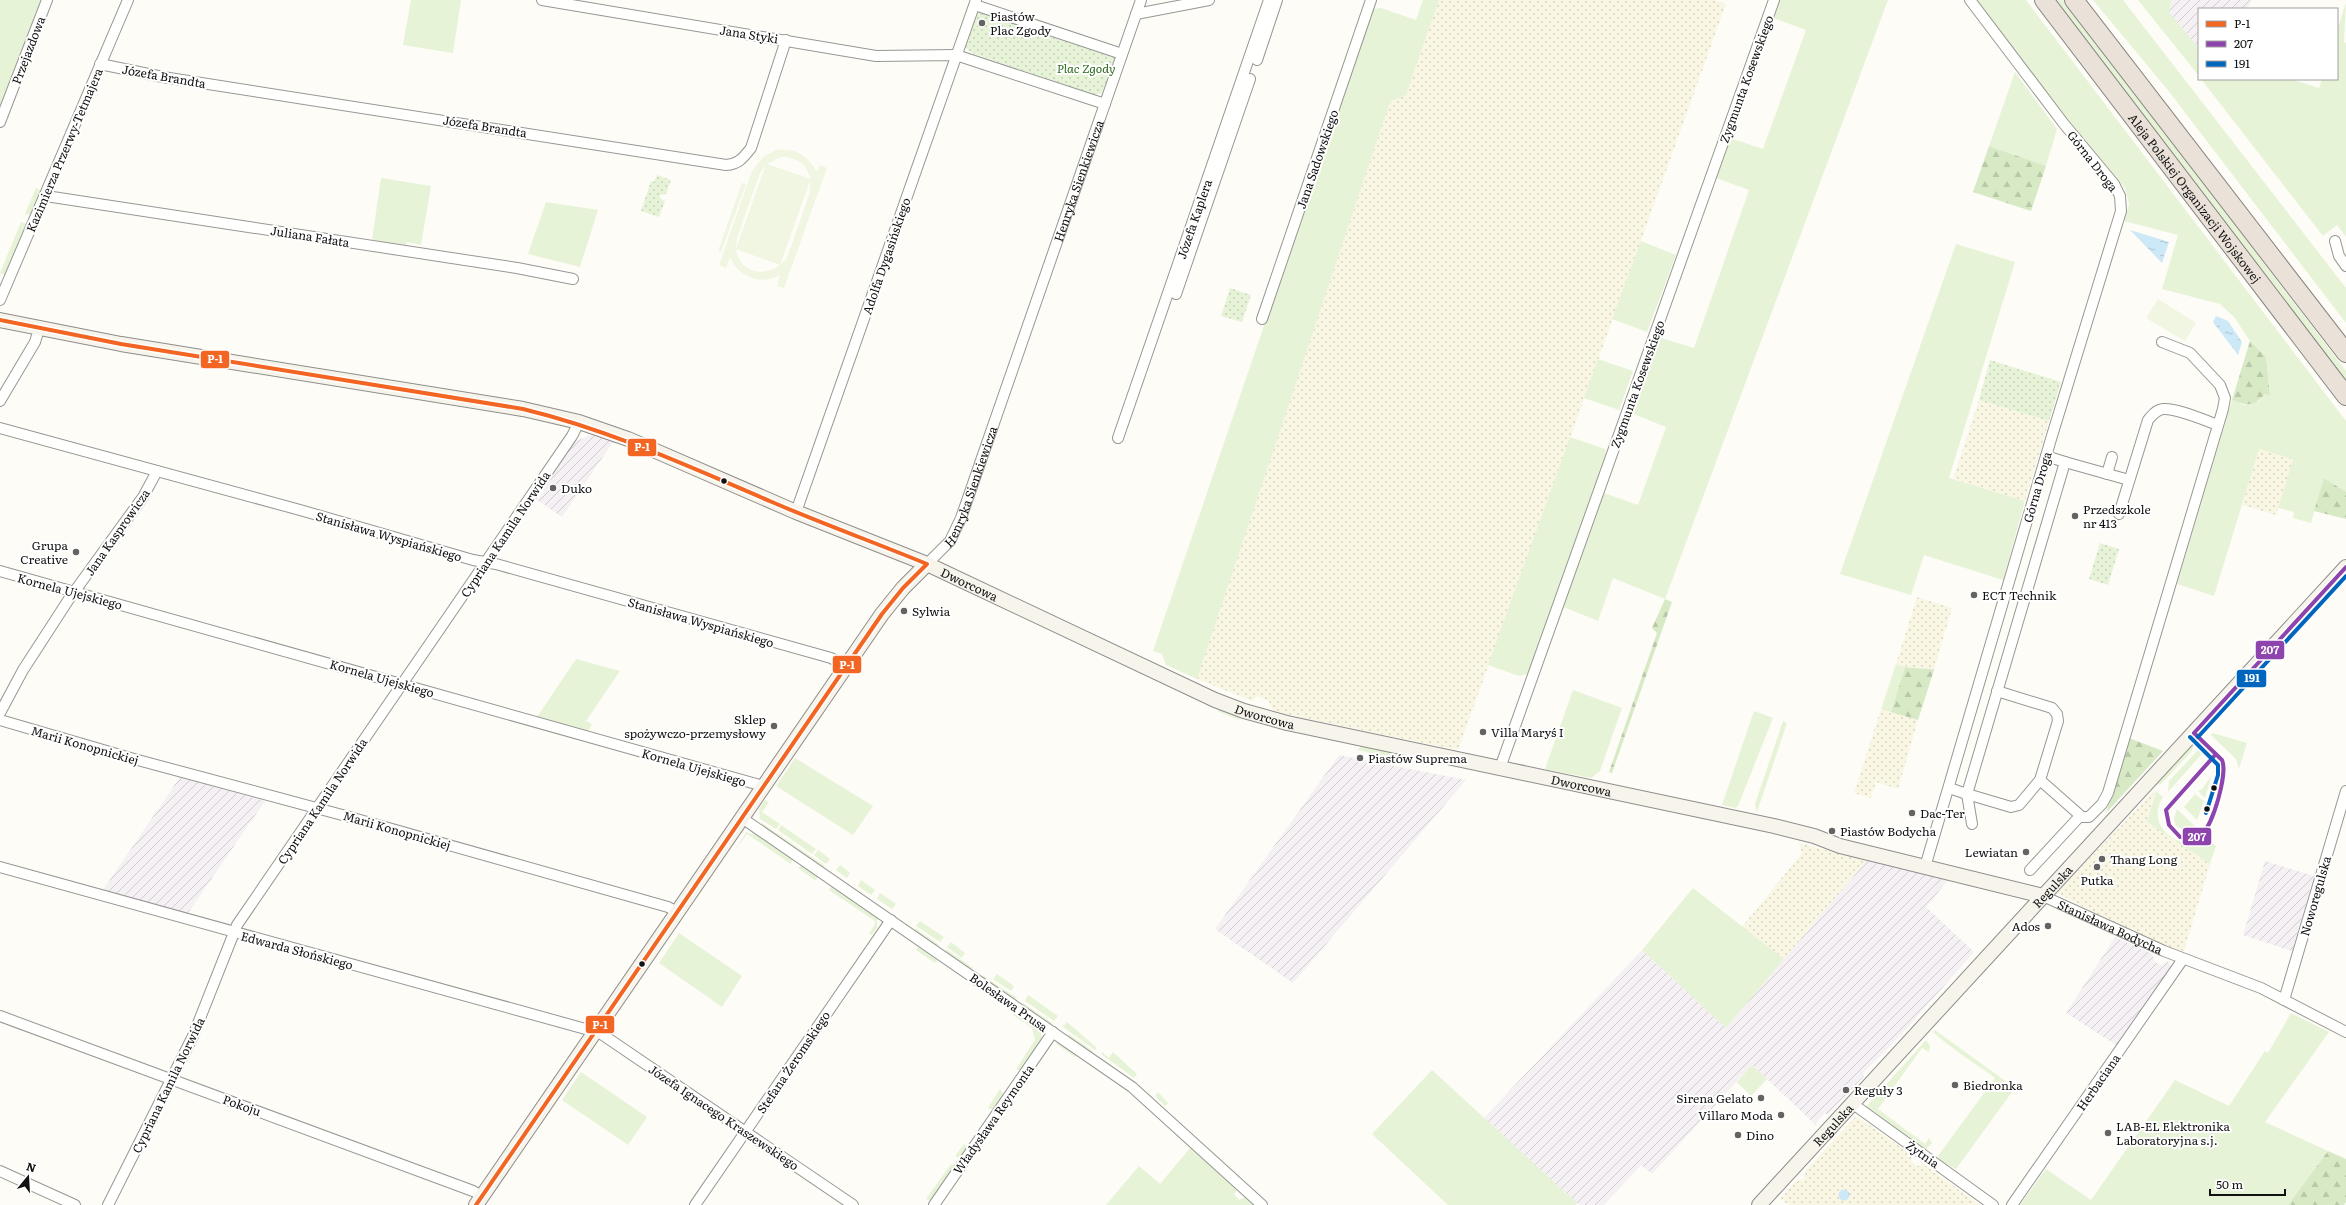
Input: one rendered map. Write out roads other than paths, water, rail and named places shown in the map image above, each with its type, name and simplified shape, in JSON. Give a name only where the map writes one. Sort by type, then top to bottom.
[{"type":"highway","name":"Aleja Polskiej Organizacji Wojskowej","points":[[2044,0],[2346,396]]},
{"type":"highway","name":"Aleja Polskiej Organizacji Wojskowej","points":[[2074,0],[2346,353]]},
{"type":"street","name":"Przejazdowa","points":[[0,122],[47,0]]},
{"type":"street","name":"Kazimierza Przerwy-Tetmajera","points":[[0,300],[46,196],[128,0]]},
{"type":"street","name":"Jana Styki","points":[[542,0],[876,56],[956,55]]},
{"type":"street","name":"Henryka Sienkiewicza","points":[[479,1200],[845,666],[895,597],[948,543],[961,518],[1141,0]]},
{"type":"street","points":[[1136,14],[1209,0]]},
{"type":"street","name":"Józefa Kaplera","points":[[1118,438],[1268,0]]},
{"type":"street","name":"Józefa Kaplera","points":[[1176,294],[1277,0]]},
{"type":"street","name":"Jana Sadowskiego","points":[[1262,319],[1371,0]]},
{"type":"street","name":"Zygmunta Kosewskiego","points":[[1500,768],[1774,0]]},
{"type":"street","name":"Górna Droga","points":[[1925,867],[2046,456],[2121,210],[2120,196],[2114,184],[2064,124],[1970,0]]},
{"type":"street","points":[[976,2],[1122,54]]},
{"type":"street","name":"Adolfa Dygasińskiego","points":[[796,512],[956,55],[976,2]]},
{"type":"street","name":"Józefa Brandta","points":[[100,64],[177,79],[726,165],[734,164],[742,160],[751,148],[786,40]]},
{"type":"street","points":[[956,55],[1105,104]]},
{"type":"street","name":"Juliana Fałata","points":[[46,196],[517,268],[573,279]]},
{"type":"street","points":[[2336,241],[2339,256],[2346,266]]},
{"type":"street","name":"Dworcowa","points":[[0,320],[39,329],[121,344],[523,409],[579,422],[634,441],[796,512],[927,564],[1230,707],[1287,723],[1774,826],[1814,836],[1840,846]]},
{"type":"street","points":[[0,401],[35,342],[39,329]]},
{"type":"street","points":[[2040,780],[2080,816],[2089,817],[2102,804],[2108,793],[2225,402],[2220,385],[2190,353],[2162,342]]},
{"type":"street","points":[[2119,514],[2148,420],[2154,413],[2162,409],[2170,410],[2218,424]]},
{"type":"street","name":"Cypriana Kamila Norwida","points":[[108,1205],[196,1029],[233,933],[242,917],[572,436],[579,422]]},
{"type":"street","name":"Stanisława Wyspiańskiego","points":[[0,428],[830,658],[845,666]]},
{"type":"street","points":[[2046,456],[2129,480]]},
{"type":"street","points":[[2107,474],[2112,457]]},
{"type":"street","points":[[1972,824],[1967,794],[2065,462]]},
{"type":"street","name":"Jana Kasprowicza","points":[[0,713],[23,670],[69,599],[76,592],[143,497],[157,471]]},
{"type":"street","name":"Regulska","points":[[1759,1205],[2346,567]]},
{"type":"street","name":"Kornela Ujejskiego","points":[[0,571],[763,786]]},
{"type":"street","points":[[1948,788],[2015,807],[2021,803],[2040,780],[2058,721],[2057,714],[2048,707],[1997,691]]},
{"type":"street","name":"Marii Konopnickiej","points":[[0,720],[134,759],[317,808],[668,907],[677,912]]},
{"type":"street","name":"Noworegulska","points":[[2284,1000],[2346,791]]},
{"type":"street","points":[[2030,870],[2080,816]]},
{"type":"street","name":"Bolesława Prusa","points":[[742,818],[1141,1094],[1262,1205]]},
{"type":"street","name":"Stanisława Bodycha","points":[[1840,846],[2043,896],[2183,959],[2236,978],[2284,1000],[2346,1032]]},
{"type":"street","name":"Edwarda Słońskiego","points":[[0,867],[233,933],[594,1032]]},
{"type":"street","name":"Stefana Żeromskiego","points":[[695,1205],[891,920]]},
{"type":"street","name":"Herbaciana","points":[[2012,1205],[2183,959]]},
{"type":"street","name":"Pokoju","points":[[0,1016],[473,1191],[479,1200]]},
{"type":"street","name":"Józefa Ignacego Kraszewskiego","points":[[594,1032],[606,1037],[853,1205]]},
{"type":"street","name":"Władysława Reymonta","points":[[934,1205],[1053,1032]]},
{"type":"street","name":"Żytnia","points":[[1853,1104],[1993,1205]]},
{"type":"street","points":[[0,1171],[75,1205]]},
{"type":"water","points":[[2130,230],[2169,242],[2162,263]]},
{"type":"water","points":[[2216,316],[2228,321],[2242,342],[2238,355],[2213,322]]},
{"type":"water","points":[[1844,1189],[1848,1191],[1850,1195],[1848,1199],[1844,1201],[1840,1199],[1838,1195],[1840,1191]]},
{"type":"place","name":"Piastów Plac Zgody","points":[[982,23]]},
{"type":"place","name":"Duko","points":[[553,488]]},
{"type":"place","name":"Przedszkole nr 413","points":[[2075,516]]},
{"type":"place","name":"Grupa Creative","points":[[76,552]]},
{"type":"place","name":"ECT Technik","points":[[1974,595]]},
{"type":"place","name":"Sylwia","points":[[904,611]]},
{"type":"place","name":"Sklep spożywczo-przemysłowy","points":[[774,726]]},
{"type":"place","name":"Villa Maryś I","points":[[1483,732]]},
{"type":"place","name":"Piastów Suprema","points":[[1360,758]]},
{"type":"place","name":"Dac-Ter","points":[[1912,813]]},
{"type":"place","name":"Piastów Bodycha","points":[[1832,831]]},
{"type":"place","name":"Lewiatan","points":[[2026,852]]},
{"type":"place","name":"Thang Long","points":[[2102,859]]},
{"type":"place","name":"Putka","points":[[2097,867]]},
{"type":"place","name":"Ados","points":[[2048,926]]},
{"type":"place","name":"Biedronka","points":[[1955,1085]]},
{"type":"place","name":"Reguły 3","points":[[1846,1090]]},
{"type":"place","name":"Sirena Gelato","points":[[1761,1098]]},
{"type":"place","name":"Villaro Moda","points":[[1781,1115]]},
{"type":"place","name":"LAB-EL Elektronika Laboratoryjna s.j.","points":[[2108,1133]]},
{"type":"place","name":"Dino","points":[[1738,1135]]},
{"type":"park label","name":"Plac Zgody","points":[[1086,68]]}]
